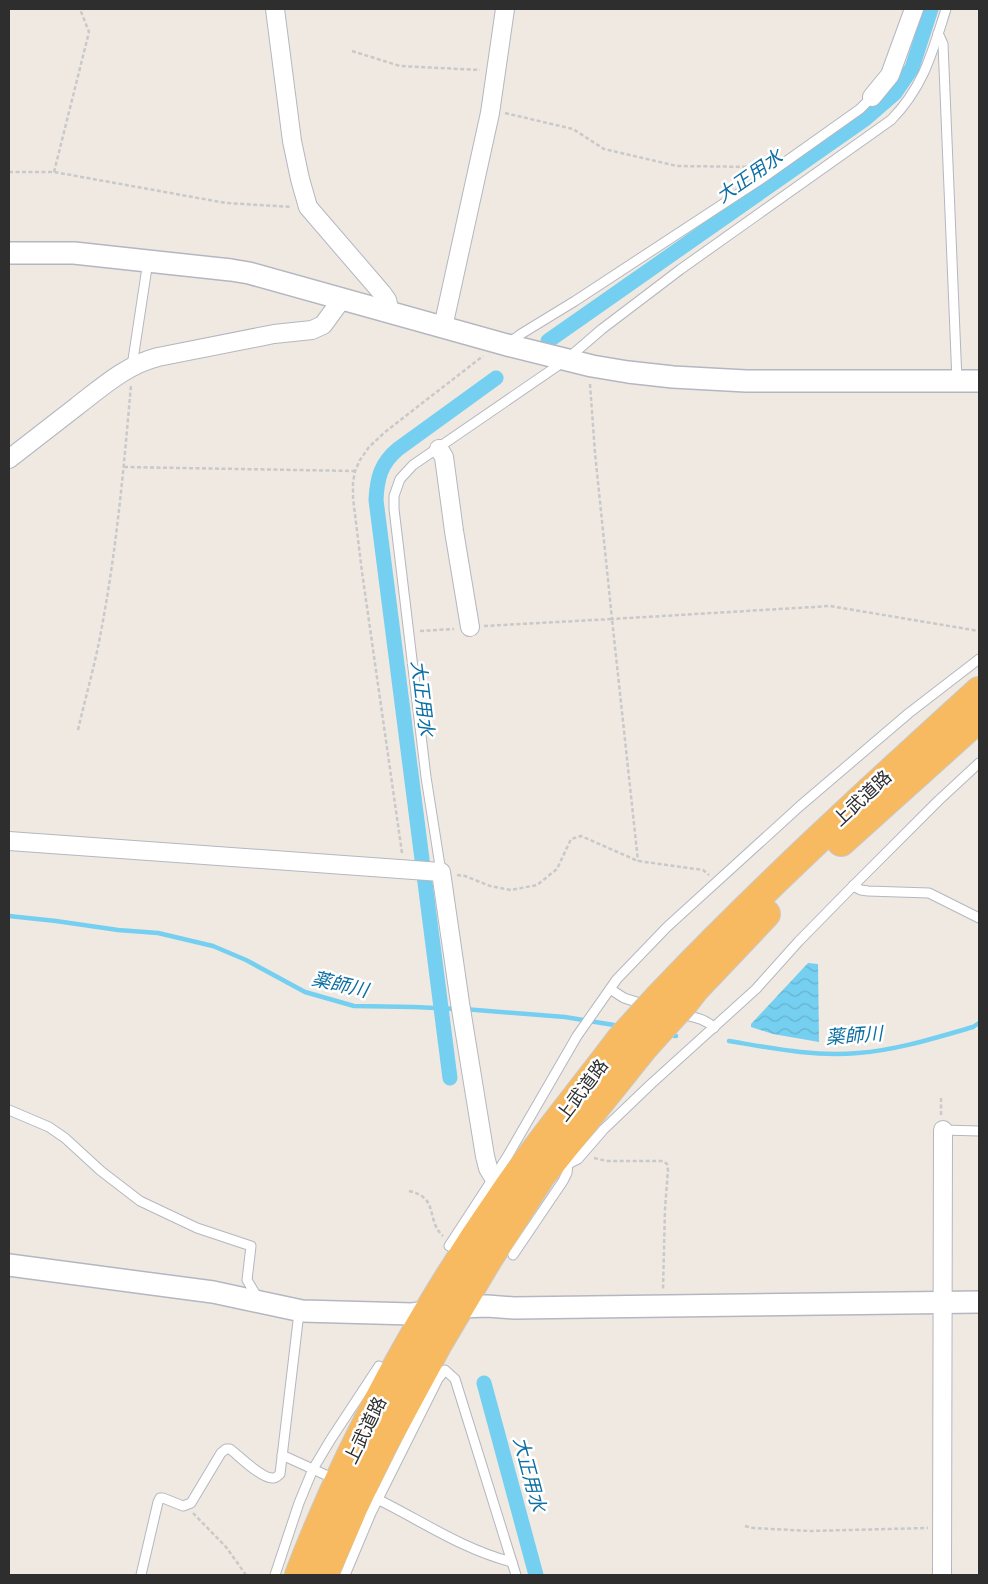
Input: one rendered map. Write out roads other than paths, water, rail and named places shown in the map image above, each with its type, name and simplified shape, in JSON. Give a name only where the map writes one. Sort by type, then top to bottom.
[{"type":"highway","name":"上武道路","points":[[299,1575],[326,1508],[368,1422],[498,1186],[632,1043],[666,1004],[720,933],[842,816],[979,691]]},
{"type":"highway","name":"上武道路","points":[[666,1004],[746,934],[819,862],[979,718]]},
{"type":"highway","name":"上武道路","points":[[324,1575],[384,1444],[459,1307],[541,1176],[562,1161],[632,1043]]},
{"type":"street","points":[[275,9],[292,141],[308,207],[382,293],[387,300],[390,312]]},
{"type":"street","points":[[443,327],[462,249],[491,109],[505,9]]},
{"type":"street","points":[[872,96],[890,75],[914,9]]},
{"type":"street","points":[[9,253],[74,253],[240,272],[566,360],[592,366],[673,377],[746,381],[979,381]]},
{"type":"street","points":[[9,459],[132,366],[158,356],[274,334],[312,330],[323,326],[342,299]]},
{"type":"street","points":[[439,449],[444,457],[470,627]]},
{"type":"street","points":[[9,841],[437,872],[485,1156],[488,1168],[498,1186]]},
{"type":"street","points":[[942,1130],[942,1575]]},
{"type":"street","points":[[9,1265],[213,1292],[302,1311],[412,1314],[459,1307],[979,1302]]},
{"type":"lane","points":[[437,872],[394,509],[394,496],[400,479],[412,465],[439,449],[566,360],[602,329],[681,269],[891,120],[903,108],[918,86],[946,9]]},
{"type":"lane","points":[[938,33],[942,37],[943,44],[957,381]]},
{"type":"lane","points":[[507,345],[521,334],[575,302],[777,168],[860,109],[872,96]]},
{"type":"lane","points":[[132,366],[148,261]]},
{"type":"lane","points":[[451,1242],[498,1186],[507,1157],[577,1036],[610,989],[639,955],[716,882],[867,748],[979,659]]},
{"type":"lane","points":[[513,1255],[563,1181],[567,1173],[562,1161],[578,1159],[637,1097],[756,989],[852,886],[979,763]]},
{"type":"lane","points":[[852,886],[868,891],[929,893],[979,918]]},
{"type":"lane","points":[[610,989],[630,1001],[666,1004],[710,1023],[714,1028]]},
{"type":"lane","points":[[9,1110],[49,1127],[65,1138],[140,1201],[196,1228],[251,1246],[247,1280],[260,1303]]},
{"type":"lane","points":[[942,1130],[979,1131]]},
{"type":"lane","points":[[141,1575],[160,1498],[183,1506],[192,1503],[226,1448],[230,1449],[250,1467],[272,1478],[280,1474],[298,1321],[302,1311]]},
{"type":"lane","points":[[275,1575],[299,1502],[313,1469],[379,1366]]},
{"type":"lane","points":[[345,1575],[374,1497],[438,1379],[445,1370],[455,1379],[516,1575]]},
{"type":"lane","points":[[282,1455],[328,1476]]},
{"type":"lane","points":[[374,1497],[442,1535],[500,1559],[512,1562]]},
{"type":"water","points":[[808,963],[818,964],[819,1042],[773,1034],[751,1027],[751,1024]]},
{"type":"waterway","name":"大正用水","points":[[548,341],[865,119],[895,93],[912,68],[931,9]]},
{"type":"waterway","name":"大正用水","points":[[450,1078],[376,500],[377,485],[381,471],[392,454],[496,378]]},
{"type":"waterway","name":"薬師川","points":[[9,916],[118,930],[158,933],[213,946],[246,960],[305,992],[354,1006],[457,1009]]},
{"type":"waterway","name":"薬師川","points":[[464,1009],[565,1017],[620,1026]]},
{"type":"waterway","name":"薬師川","points":[[729,1041],[809,1053],[858,1053],[916,1043],[973,1027],[979,1023]]},
{"type":"waterway","name":"薬師川","points":[[667,1035],[676,1036]]},
{"type":"waterway","name":"大正用水","points":[[484,1383],[536,1575]]}]
